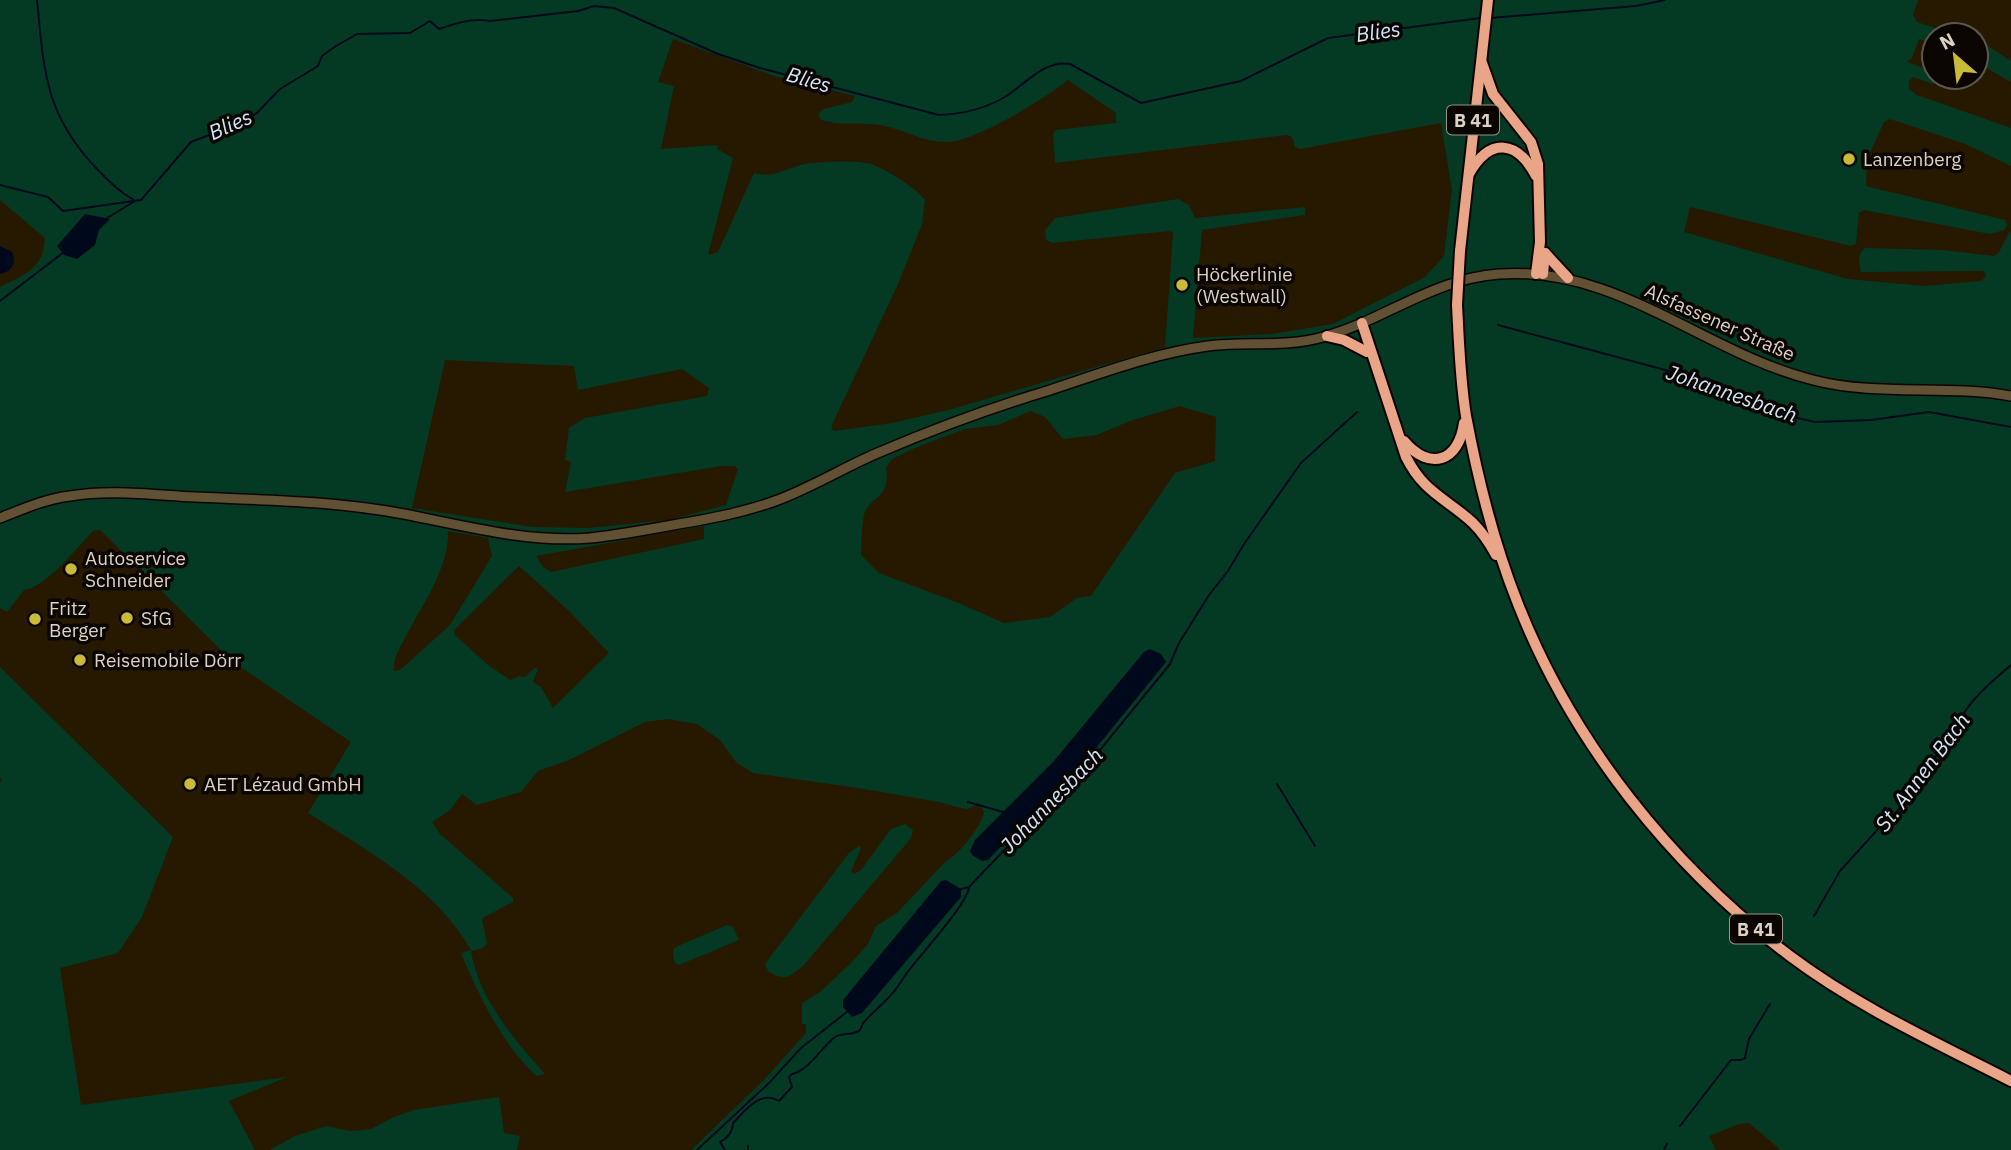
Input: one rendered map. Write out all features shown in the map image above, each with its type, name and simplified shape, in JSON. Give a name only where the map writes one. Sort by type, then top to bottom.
[{"type":"highway","name":"B 41","points":[[1488,0],[1466,179],[1457,305],[1466,413],[1483,496],[1505,570],[1542,659],[1599,754],[1637,807],[1709,886],[1790,956],[1865,1006],[2011,1080]]},
{"type":"highway","points":[[1482,58],[1493,94],[1531,142],[1538,164],[1543,248],[1540,274]]},
{"type":"highway","points":[[1466,179],[1484,153],[1494,148],[1515,150],[1529,163],[1537,177]]},
{"type":"highway","points":[[1543,248],[1568,278]]},
{"type":"highway","points":[[1358,325],[1406,457],[1415,474],[1425,486],[1482,532],[1505,570]]},
{"type":"highway","points":[[1327,336],[1344,340],[1369,355]]},
{"type":"highway","points":[[1401,438],[1420,456],[1444,457],[1461,442],[1466,413]]},
{"type":"main road","name":"Alsfassener Straße","points":[[0,518],[52,499],[86,494],[127,494],[355,506],[544,539],[618,535],[720,517],[778,500],[912,439],[1017,400],[1168,354],[1214,345],[1286,344],[1327,336],[1358,325],[1425,292],[1460,280],[1496,274],[1540,274],[1568,278],[1628,299],[1748,358],[1782,372],[1815,381],[1870,390],[1956,389],[2011,396]]},
{"type":"green space","points":[[0,0],[1918,0],[1913,15],[1920,23],[1920,39],[1912,58],[1907,62],[1920,67],[1920,79],[1913,77],[1909,81],[1909,89],[1917,95],[2011,128],[2011,166],[1965,144],[1890,119],[1884,122],[1867,159],[1866,186],[2005,220],[2007,225],[2004,230],[1990,234],[1864,210],[1859,213],[1856,244],[1851,246],[1690,207],[1684,232],[1848,279],[1924,286],[1981,281],[1986,276],[1984,271],[1861,272],[1861,253],[1865,248],[1942,250],[1994,256],[2011,229],[2011,1150],[1781,1150],[1749,1123],[1739,1124],[1709,1136],[1716,1150],[691,1150],[764,1080],[806,1033],[806,1025],[802,1023],[802,1003],[820,992],[850,964],[868,944],[876,926],[897,913],[944,863],[962,848],[981,820],[984,813],[982,808],[976,805],[968,809],[961,808],[858,788],[753,773],[736,762],[720,740],[697,724],[668,719],[645,722],[569,760],[538,771],[521,792],[477,805],[462,794],[450,810],[432,822],[440,834],[513,898],[513,902],[484,917],[482,920],[487,943],[483,948],[471,951],[481,985],[499,1017],[545,1074],[537,1076],[513,1050],[493,1019],[461,953],[471,950],[439,907],[376,856],[308,813],[351,742],[233,662],[100,530],[93,531],[42,582],[24,590],[7,612],[0,608],[0,287],[31,270],[41,257],[45,238],[0,200]],"holes":[[[673,39],[774,76],[855,96],[852,102],[824,109],[818,114],[821,120],[880,125],[939,142],[961,140],[993,127],[1068,80],[1116,113],[1116,123],[1056,130],[1053,134],[1055,163],[1287,135],[1292,137],[1295,147],[1300,149],[1441,123],[1452,190],[1444,256],[1425,277],[1333,324],[1272,334],[1193,338],[1202,230],[1305,215],[1305,207],[1195,218],[1189,205],[1178,199],[1055,218],[1045,230],[1046,240],[1052,243],[1170,231],[1173,233],[1165,347],[952,409],[893,423],[834,431],[831,427],[898,284],[922,224],[925,200],[900,179],[865,163],[816,163],[773,174],[754,173],[718,252],[708,255],[733,158],[717,149],[718,145],[661,149],[674,86],[658,82]],[[445,360],[574,366],[578,390],[682,369],[709,388],[707,396],[585,418],[569,428],[565,460],[571,462],[565,492],[721,466],[734,466],[738,469],[726,505],[669,520],[588,528],[532,527],[412,508]],[[1180,406],[1216,417],[1215,461],[1175,473],[1091,596],[1077,598],[1050,617],[1004,623],[879,573],[861,555],[864,515],[870,504],[883,492],[887,478],[886,467],[892,459],[965,429],[998,425],[1031,411],[1045,417],[1063,439],[1097,435],[1130,421]],[[704,526],[704,539],[551,572],[543,567],[536,556]],[[448,531],[488,538],[492,556],[450,625],[400,670],[394,671],[397,653],[434,585],[447,545]],[[519,566],[568,610],[609,653],[553,708],[541,687],[533,682],[538,669],[534,668],[525,677],[519,676],[510,680],[488,665],[455,635],[454,630]],[[1144,652],[1096,748],[988,859],[975,840],[1054,761]]]},
{"type":"green space","points":[[1990,48],[2011,61],[2011,82],[1990,70]]},
{"type":"green space","points":[[0,667],[173,837],[142,917],[118,953],[60,968],[81,1105],[287,1077],[229,1101],[255,1150],[0,1150]]},
{"type":"green space","points":[[905,824],[913,830],[911,838],[804,965],[787,977],[768,971],[765,964],[849,853],[859,846],[861,848],[851,871],[854,874],[861,870],[891,829]]},
{"type":"green space","points":[[727,925],[733,927],[739,940],[679,965],[674,962],[673,950],[678,946]]},
{"type":"green space","points":[[499,1097],[504,1133],[520,1136],[517,1150],[270,1150],[295,1136],[327,1126],[350,1131],[371,1129],[414,1110]]},
{"type":"water","points":[[85,214],[110,219],[99,230],[95,245],[77,259],[64,255],[57,246]]},
{"type":"water","points":[[0,246],[12,252],[14,263],[10,269],[0,274]]},
{"type":"water","points":[[1150,649],[1161,654],[1166,662],[1096,748],[988,860],[982,861],[972,855],[970,851],[975,840],[1054,761],[1144,652]]},
{"type":"water","points":[[946,880],[961,889],[961,897],[862,1013],[852,1017],[843,1007],[843,1000],[941,881]]},
{"type":"waterway","points":[[37,0],[45,70],[57,111],[80,149],[97,169],[134,200]]},
{"type":"waterway","name":"Blies","points":[[1490,18],[1636,6],[1665,0]]},
{"type":"waterway","name":"Blies","points":[[0,185],[48,197],[63,211],[141,200],[191,142],[243,122],[257,113],[280,89],[318,66],[322,56],[336,46],[357,34],[410,33],[430,21],[439,29],[470,21],[578,11],[594,6],[614,8],[718,54],[760,68],[939,115],[988,105],[1011,93],[1043,69],[1061,64],[1070,64],[1141,103],[1241,81],[1328,38],[1481,18]]},
{"type":"waterway","points":[[107,218],[135,201]]},
{"type":"waterway","points":[[0,301],[64,252]]},
{"type":"waterway","name":"Johannesbach","points":[[1498,325],[1695,378],[1793,417],[1815,422],[1871,420],[1929,412],[2011,427]]},
{"type":"waterway","name":"Johannesbach","points":[[961,889],[969,887],[1100,750],[1170,664],[1179,643],[1209,595],[1301,463],[1357,412]]},
{"type":"waterway","name":"St. Annen Bach","points":[[1814,916],[1840,871],[1888,818],[1893,817],[1956,731],[1971,703],[2011,665]]},
{"type":"waterway","points":[[1277,784],[1315,846]]},
{"type":"waterway","points":[[968,802],[1003,812]]},
{"type":"waterway","points":[[725,1150],[720,1142],[727,1137],[733,1123],[748,1107],[766,1098],[779,1101],[792,1087],[789,1077],[792,1074],[809,1064],[835,1037],[860,1030],[864,1022],[894,992],[952,917],[969,888]]},
{"type":"waterway","name":"St. Annen Bach","points":[[1680,1126],[1731,1060],[1745,1058],[1749,1039],[1770,1004]]},
{"type":"waterway","name":"Johannesbach","points":[[697,1150],[769,1083],[801,1048],[848,1011]]},
{"type":"waterway","name":"St. Annen Bach","points":[[1664,1150],[1667,1144]]},
{"type":"place","name":"Lanzenberg","points":[[1849,159]]},
{"type":"place","name":"Höckerlinie (Westwall)","points":[[1182,285]]},
{"type":"place","name":"Autoservice Schneider","points":[[71,569]]},
{"type":"place","name":"SfG","points":[[127,618]]},
{"type":"place","name":"Fritz Berger","points":[[35,619]]},
{"type":"place","name":"Reisemobile Dörr","points":[[80,660]]},
{"type":"place","name":"AET Lézaud GmbH","points":[[190,784]]}]
